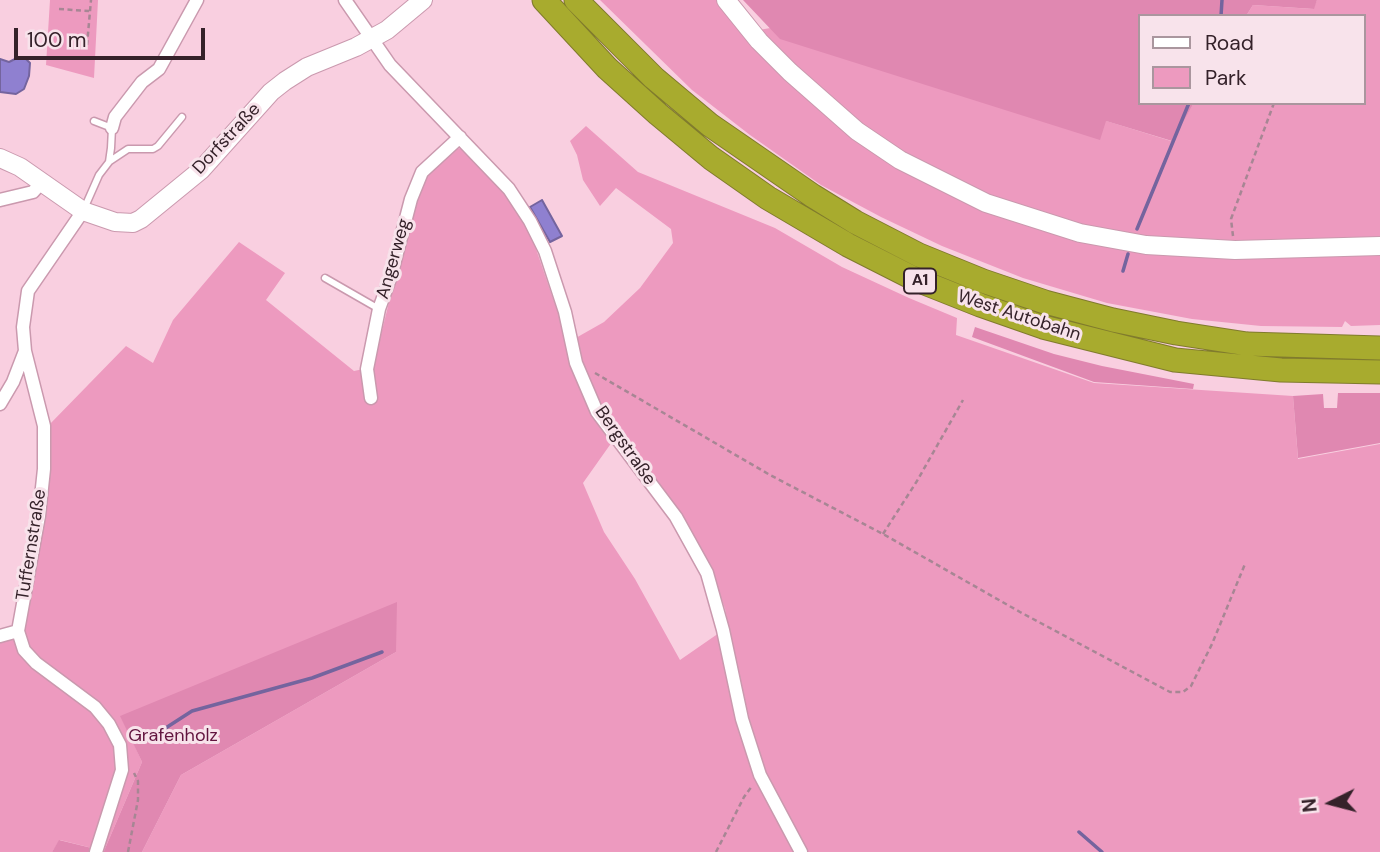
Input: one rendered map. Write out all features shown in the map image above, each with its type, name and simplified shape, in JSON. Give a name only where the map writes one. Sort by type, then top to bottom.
[{"type":"highway","name":"West Autobahn","points":[[544,0],[607,68],[711,158],[768,198],[848,245],[917,280],[1043,327],[1175,360],[1281,370],[1380,372]]},
{"type":"highway","name":"West Autobahn","points":[[576,0],[654,78],[710,125],[813,196],[855,222],[919,255],[1045,302],[1176,333],[1247,344],[1380,348]]},
{"type":"street","points":[[112,128],[115,117],[135,91],[159,69],[197,0]]},
{"type":"street","name":"Bergstraße","points":[[345,0],[390,65],[509,189],[530,221],[545,251],[565,312],[576,363],[597,412],[676,517],[707,573],[723,630],[742,719],[760,775],[801,852]]},
{"type":"street","name":"Dorfstraße","points":[[0,158],[20,167],[83,211],[115,222],[133,223],[201,170],[271,92],[285,81],[330,56],[372,39],[404,18],[423,0]]},
{"type":"street","points":[[726,0],[759,41],[822,102],[858,131],[900,160],[945,185],[986,203],[1080,233],[1146,245],[1235,250],[1380,246]]},
{"type":"street","name":"Angerweg","points":[[371,398],[367,369],[379,309],[391,276],[411,199],[422,172],[460,137]]},
{"type":"street","points":[[0,201],[33,192],[42,183]]},
{"type":"street","name":"Tuffernstraße","points":[[18,631],[44,469],[44,426],[25,351],[23,327],[28,291],[83,211]]},
{"type":"street","points":[[0,404],[13,382],[25,351]]},
{"type":"street","points":[[0,636],[18,631],[24,650],[36,663],[95,707],[109,723],[120,745],[122,770],[96,852]]},
{"type":"lane","points":[[83,211],[99,175],[109,162],[128,149],[153,149],[158,146],[182,117]]},
{"type":"lane","points":[[94,121],[112,128],[109,162]]},
{"type":"lane","points":[[325,278],[379,309]]},
{"type":"path","points":[[87,45],[91,0]]},
{"type":"path","points":[[59,9],[89,11]]},
{"type":"path","points":[[1235,250],[1231,219],[1273,105]]},
{"type":"path","points":[[576,363],[770,475],[883,534],[1020,612],[1177,693],[1188,690],[1191,686],[1245,564]]},
{"type":"path","points":[[883,534],[917,481],[962,400]]},
{"type":"path","points":[[122,770],[133,772],[138,781],[136,816],[128,852]]},
{"type":"path","points":[[716,852],[744,797],[760,775]]},
{"type":"green space","points":[[50,0],[98,0],[94,78],[46,65]]},
{"type":"green space","points":[[600,0],[718,0],[759,30],[793,24],[1171,141],[1193,105],[1366,105],[1366,14],[1247,14],[1253,5],[1313,9],[1317,0],[1380,0],[1380,325],[1351,326],[1345,321],[1342,327],[1261,326],[1192,319],[1107,303],[1023,278],[942,246],[821,185],[692,90]]},
{"type":"green space","points":[[743,0],[1317,0],[1314,9],[1253,5],[1247,14],[1138,14],[1138,105],[1193,105],[1172,141],[1106,121],[1100,140],[780,39]]},
{"type":"green space","points":[[586,126],[638,172],[775,228],[842,267],[957,318],[956,335],[1094,383],[1293,396],[1298,459],[1380,444],[1380,852],[806,852],[784,813],[757,754],[725,609],[713,574],[692,534],[606,415],[585,374],[574,339],[604,322],[640,288],[673,243],[671,229],[616,188],[600,206],[583,180],[577,155],[570,141]]},
{"type":"green space","points":[[463,148],[507,197],[522,219],[534,243],[558,313],[576,380],[612,442],[583,483],[604,532],[635,579],[680,660],[719,633],[749,758],[766,800],[795,852],[142,852],[181,775],[396,652],[121,716],[142,762],[104,851],[60,840],[52,852],[0,852],[0,642],[12,639],[26,617],[45,518],[50,467],[49,425],[126,346],[153,363],[173,320],[239,242],[285,273],[266,300],[354,371],[373,367],[414,201],[428,173],[452,149]]},
{"type":"green space","points":[[975,327],[1054,354],[1194,384],[1193,389],[1094,382],[972,337]]},
{"type":"green space","points":[[1338,393],[1380,393],[1380,443],[1298,458],[1293,396],[1323,394],[1324,408],[1337,408]]},
{"type":"green space","name":"Grafenholz","points":[[397,602],[396,652],[181,775],[142,852],[52,852],[59,840],[104,851],[142,762],[120,716]]},
{"type":"shaded area","points":[[19,57],[30,63],[24,89],[16,94],[0,92],[0,59],[9,62]]},
{"type":"shaded area","points":[[542,200],[562,236],[550,242],[530,207]]},
{"type":"waterway","points":[[1221,14],[1222,0]]},
{"type":"waterway","points":[[1137,229],[1188,105]]},
{"type":"waterway","points":[[1123,271],[1128,254]]},
{"type":"waterway","points":[[144,742],[192,711],[312,678],[382,652]]},
{"type":"waterway","points":[[1079,832],[1102,852]]}]
